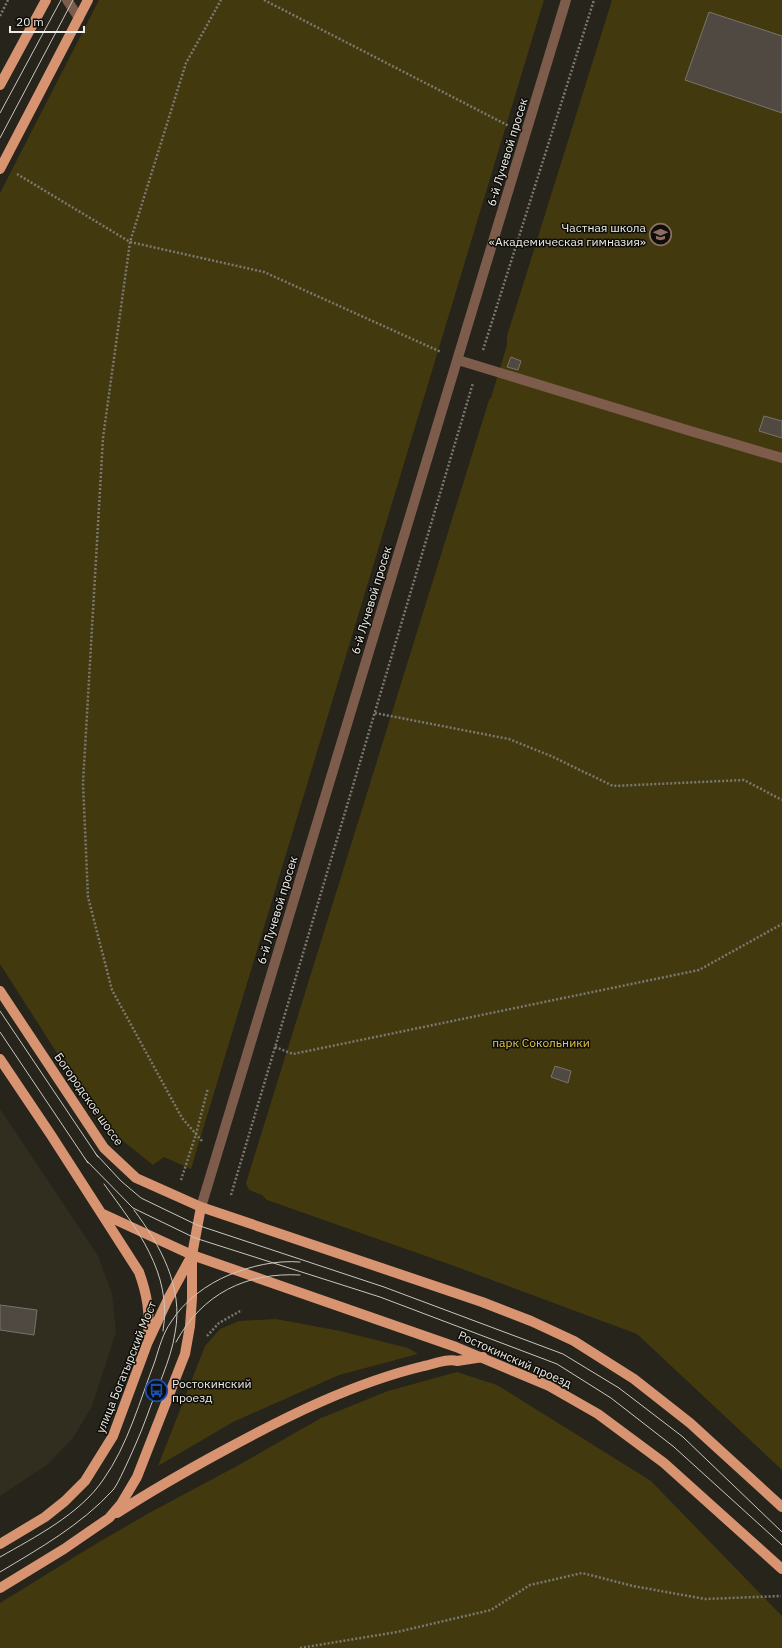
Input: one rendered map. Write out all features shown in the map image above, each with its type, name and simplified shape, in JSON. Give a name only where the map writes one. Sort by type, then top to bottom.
[{"type":"main road","points":[[0,85],[46,0]]},
{"type":"main road","points":[[1,167],[88,0]]},
{"type":"main road","name":"Богородское шоссе","points":[[0,991],[104,1148],[136,1178],[201,1207]]},
{"type":"main road","points":[[0,1059],[140,1272],[146,1291],[148,1327],[147,1344]]},
{"type":"main road","points":[[109,1518],[121,1504],[137,1477],[185,1354],[190,1326],[192,1299],[192,1255],[201,1207],[482,1302],[531,1321],[574,1341],[634,1379],[690,1423],[782,1507]]},
{"type":"main road","points":[[103,1214],[192,1255]]},
{"type":"main road","name":"улица Богатырский Мост","points":[[0,1544],[45,1517],[65,1501],[85,1481],[113,1436],[147,1344],[168,1299],[192,1255]]},
{"type":"main road","name":"Ростокинский проезд","points":[[192,1255],[484,1357],[549,1386],[598,1414],[664,1463],[782,1569]]},
{"type":"main road","points":[[0,1588],[64,1549],[156,1488],[269,1425],[356,1387],[433,1364],[453,1360],[457,1361],[484,1357]]},
{"type":"street","points":[[67,0],[79,18]]},
{"type":"street","name":"6-й Лучевой просек","points":[[201,1207],[566,0]]},
{"type":"street","points":[[458,360],[782,458]]},
{"type":"path","points":[[0,16],[8,0]]},
{"type":"path","points":[[216,1157],[182,1118],[112,990],[88,897],[83,782],[102,438],[130,242],[186,63],[221,0]]},
{"type":"path","points":[[264,0],[526,134]]},
{"type":"path","points":[[231,1195],[478,366],[594,0]]},
{"type":"path","points":[[1,167],[130,242],[264,272],[458,360]]},
{"type":"path","points":[[375,713],[509,739],[552,756],[613,786],[744,780],[782,800]]},
{"type":"path","points":[[275,1047],[293,1054],[699,970],[782,924]]},
{"type":"path","points":[[176,1196],[196,1134],[208,1088]]},
{"type":"path","points":[[300,1648],[397,1632],[491,1610],[530,1585],[582,1573],[633,1586],[705,1599],[781,1596]]},
{"type":"shaded area","points":[[0,1109],[98,1256],[112,1293],[116,1332],[92,1406],[73,1438],[47,1465],[0,1496]]},
{"type":"green space","points":[[99,0],[544,0],[191,1169],[164,1157],[153,1165],[123,1141],[110,1136],[0,964],[0,193]]},
{"type":"green space","name":"парк Сокольники","points":[[612,0],[782,0],[782,1470],[637,1334],[457,1267],[267,1200],[262,1195],[249,1190],[246,1183],[489,400],[491,398],[507,345],[507,336]]},
{"type":"green space","points":[[276,1319],[340,1331],[408,1348],[418,1354],[339,1375],[233,1422],[158,1466],[205,1346],[220,1329],[239,1321]]},
{"type":"green space","points":[[457,1372],[497,1385],[651,1481],[782,1616],[782,1648],[0,1648],[0,1603],[94,1545],[321,1418],[388,1391]]},
{"type":"building","points":[[709,12],[782,36],[782,113],[685,80]]},
{"type":"building","points":[[511,357],[521,361],[518,370],[507,367]]},
{"type":"building","points":[[764,416],[782,421],[782,438],[759,431]]},
{"type":"building","points":[[555,1066],[571,1071],[568,1083],[551,1077]]},
{"type":"building","points":[[0,1305],[37,1310],[34,1335],[0,1330]]},
{"type":"tram line","points":[[0,113],[61,0]]},
{"type":"tram line","points":[[0,138],[73,0]]},
{"type":"tram line","points":[[0,1011],[98,1157]]},
{"type":"tram line","points":[[0,1032],[88,1163]]},
{"type":"tram line","points":[[95,1153],[121,1181],[141,1198],[197,1225],[384,1287],[563,1354],[619,1388],[683,1437],[782,1532]]},
{"type":"tram line","points":[[85,1159],[133,1208],[195,1238],[380,1297],[557,1364],[611,1398],[674,1447],[782,1545]]},
{"type":"tram line","points":[[104,1184],[139,1235],[149,1252],[157,1271],[165,1310],[163,1331]]},
{"type":"tram line","points":[[0,1572],[45,1545],[74,1525],[101,1503],[113,1490],[120,1479],[136,1444],[163,1375],[175,1333],[177,1316],[176,1299],[168,1267],[161,1252],[144,1223],[134,1210]]},
{"type":"tram line","points":[[0,1557],[42,1533],[70,1514],[82,1504],[103,1480],[120,1452],[139,1407],[168,1326],[176,1314],[189,1300],[212,1283],[237,1272],[255,1266],[273,1263],[300,1262]]},
{"type":"tram line","points":[[176,1342],[187,1325],[199,1311],[212,1299],[228,1289],[244,1282],[262,1277],[300,1275]]},
{"type":"place","name":"Частная школа «Академическая гимназия»","points":[[661,234]]},
{"type":"place","name":"Ростокинский проезд","points":[[156,1390]]}]
